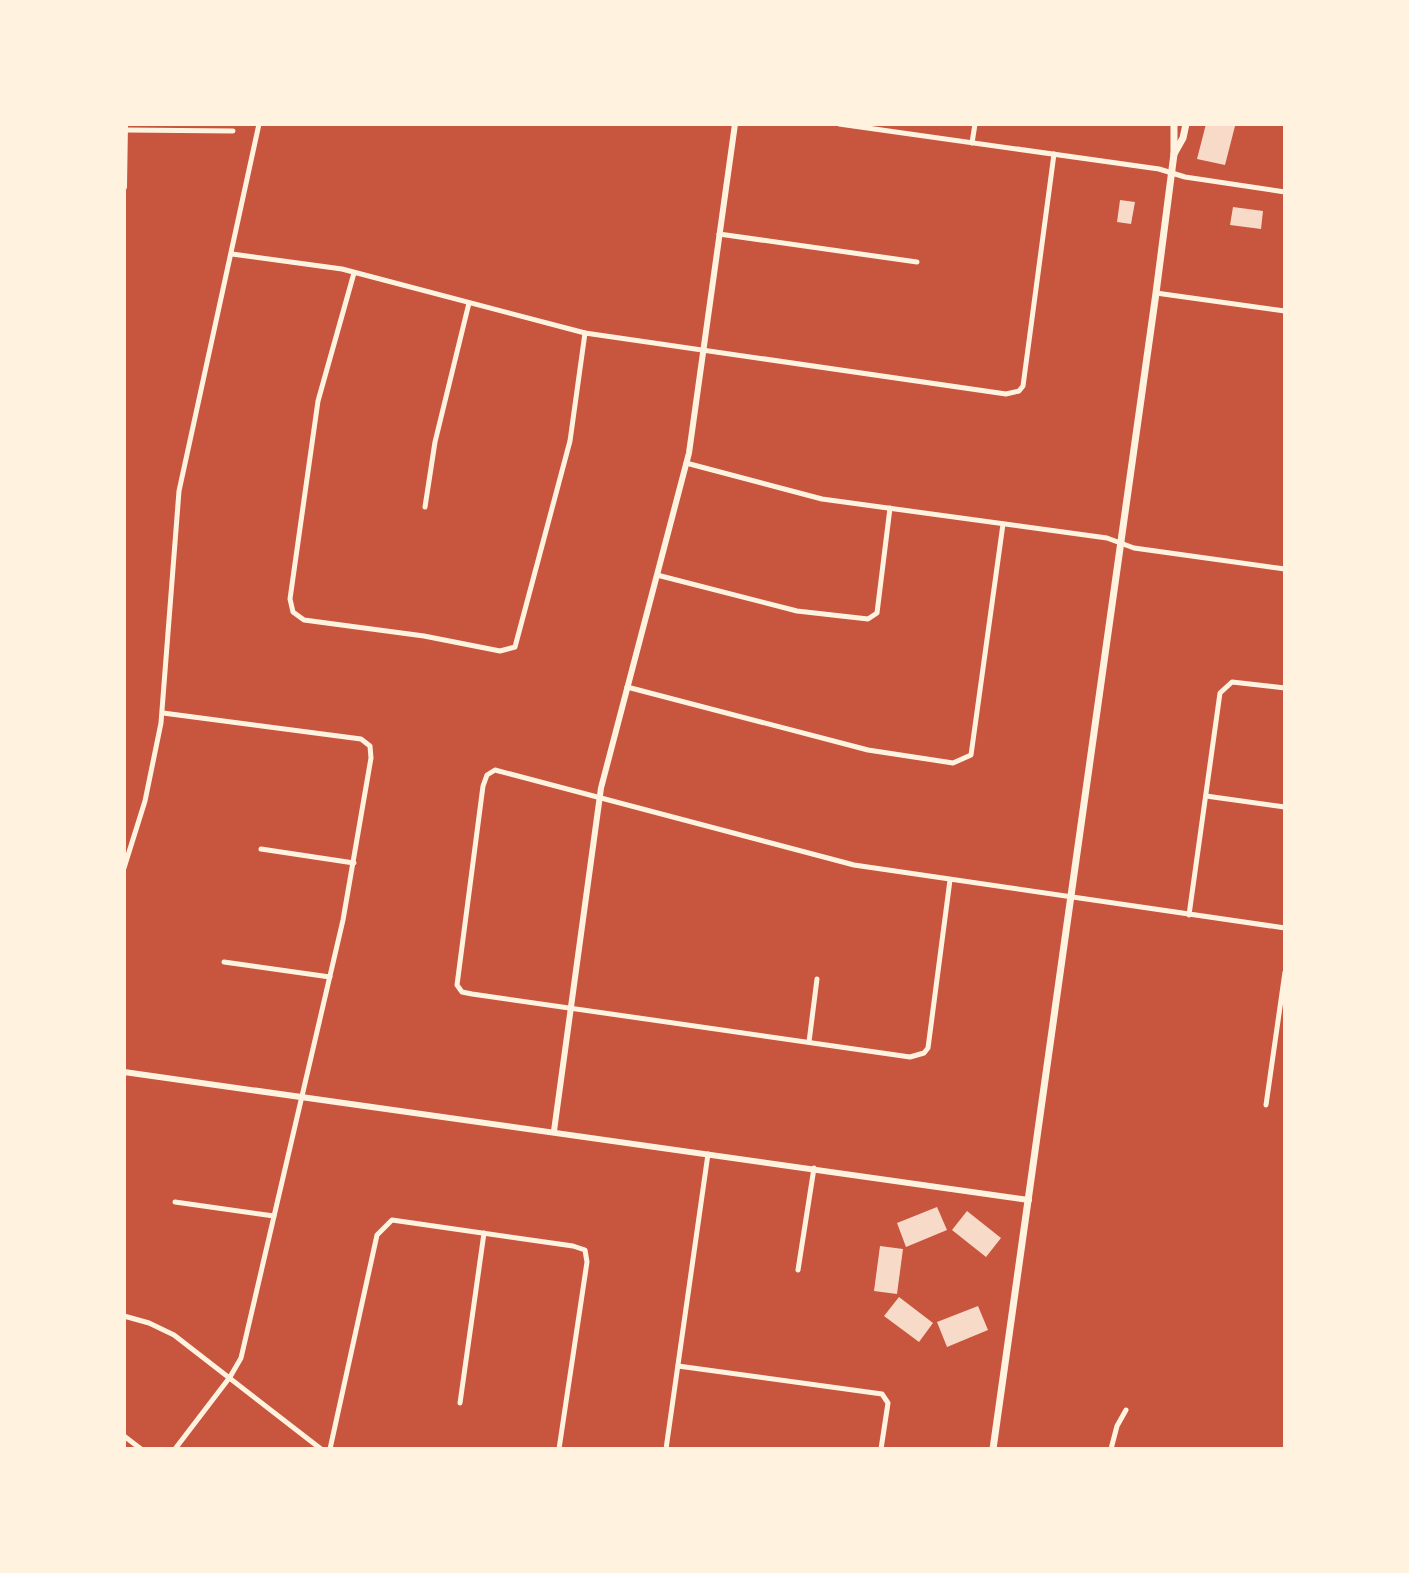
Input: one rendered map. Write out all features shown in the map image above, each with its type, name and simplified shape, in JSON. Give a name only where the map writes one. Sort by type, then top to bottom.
[{"type":"main road","points":[[993,1449],[1156,293],[1172,174],[1174,124]]},
{"type":"main road","points":[[1174,154],[1183,138],[1186,124]]},
{"type":"street","points":[[124,868],[145,801],[163,713],[179,491],[259,124]]},
{"type":"street","points":[[554,1132],[600,798],[687,463],[735,124]]},
{"type":"street","points":[[839,124],[1158,169],[1172,174],[1285,192]]},
{"type":"street","points":[[972,143],[975,124]]},
{"type":"street","points":[[124,187],[125,127],[183,126],[233,131]]},
{"type":"street","points":[[232,254],[354,273],[585,333],[1006,394],[1019,391],[1023,386],[1054,154]]},
{"type":"street","points":[[719,234],[917,262]]},
{"type":"street","points":[[354,273],[315,419],[290,599],[293,612],[304,620],[424,636],[500,651],[514,647],[570,441],[585,333]]},
{"type":"street","points":[[1156,293],[1285,311]]},
{"type":"street","points":[[425,507],[439,424],[469,303]]},
{"type":"street","points":[[687,463],[813,497],[1107,538],[1134,548],[1285,569]]},
{"type":"street","points":[[657,575],[797,611],[868,619],[877,613],[890,508]]},
{"type":"street","points":[[627,687],[868,750],[953,763],[963,761],[971,755],[1003,524]]},
{"type":"street","points":[[1189,915],[1220,693],[1224,687],[1238,682],[1285,688]]},
{"type":"street","points":[[163,713],[367,743],[371,758],[354,863],[330,977],[241,1359],[175,1449]]},
{"type":"street","points":[[950,880],[928,1048],[924,1053],[910,1057],[472,994],[462,992],[457,985],[483,786],[486,775],[502,771],[843,863],[1285,928]]},
{"type":"street","points":[[1206,796],[1285,807]]},
{"type":"street","points":[[261,849],[354,863]]},
{"type":"street","points":[[224,962],[330,977]]},
{"type":"street","points":[[1266,1105],[1285,972]]},
{"type":"street","points":[[808,1042],[817,979]]},
{"type":"street","points":[[124,1072],[1030,1199]]},
{"type":"street","points":[[666,1449],[708,1154]]},
{"type":"street","points":[[798,1270],[814,1168]]},
{"type":"street","points":[[175,1202],[274,1216]]},
{"type":"street","points":[[330,1449],[377,1235],[392,1220],[573,1245],[587,1255],[559,1449]]},
{"type":"street","points":[[460,1403],[484,1233]]},
{"type":"street","points":[[124,1316],[149,1323],[174,1335],[321,1449]]},
{"type":"street","points":[[678,1366],[882,1394],[888,1403],[881,1449]]},
{"type":"street","points":[[1111,1449],[1117,1426],[1126,1410]]},
{"type":"street","points":[[124,1436],[141,1449]]},
{"type":"building","points":[[1206,124],[1235,126],[1225,165],[1197,159]]},
{"type":"building","points":[[1120,200],[1135,202],[1131,224],[1117,222]]},
{"type":"building","points":[[1233,207],[1263,211],[1261,229],[1230,225]]},
{"type":"building","points":[[937,1207],[947,1230],[906,1247],[897,1223]]},
{"type":"building","points":[[967,1211],[1001,1238],[986,1257],[952,1230]]},
{"type":"building","points":[[880,1246],[903,1249],[897,1294],[874,1291]]},
{"type":"building","points":[[899,1297],[933,1323],[919,1342],[884,1316]]},
{"type":"building","points":[[978,1306],[988,1330],[947,1347],[937,1322]]}]
